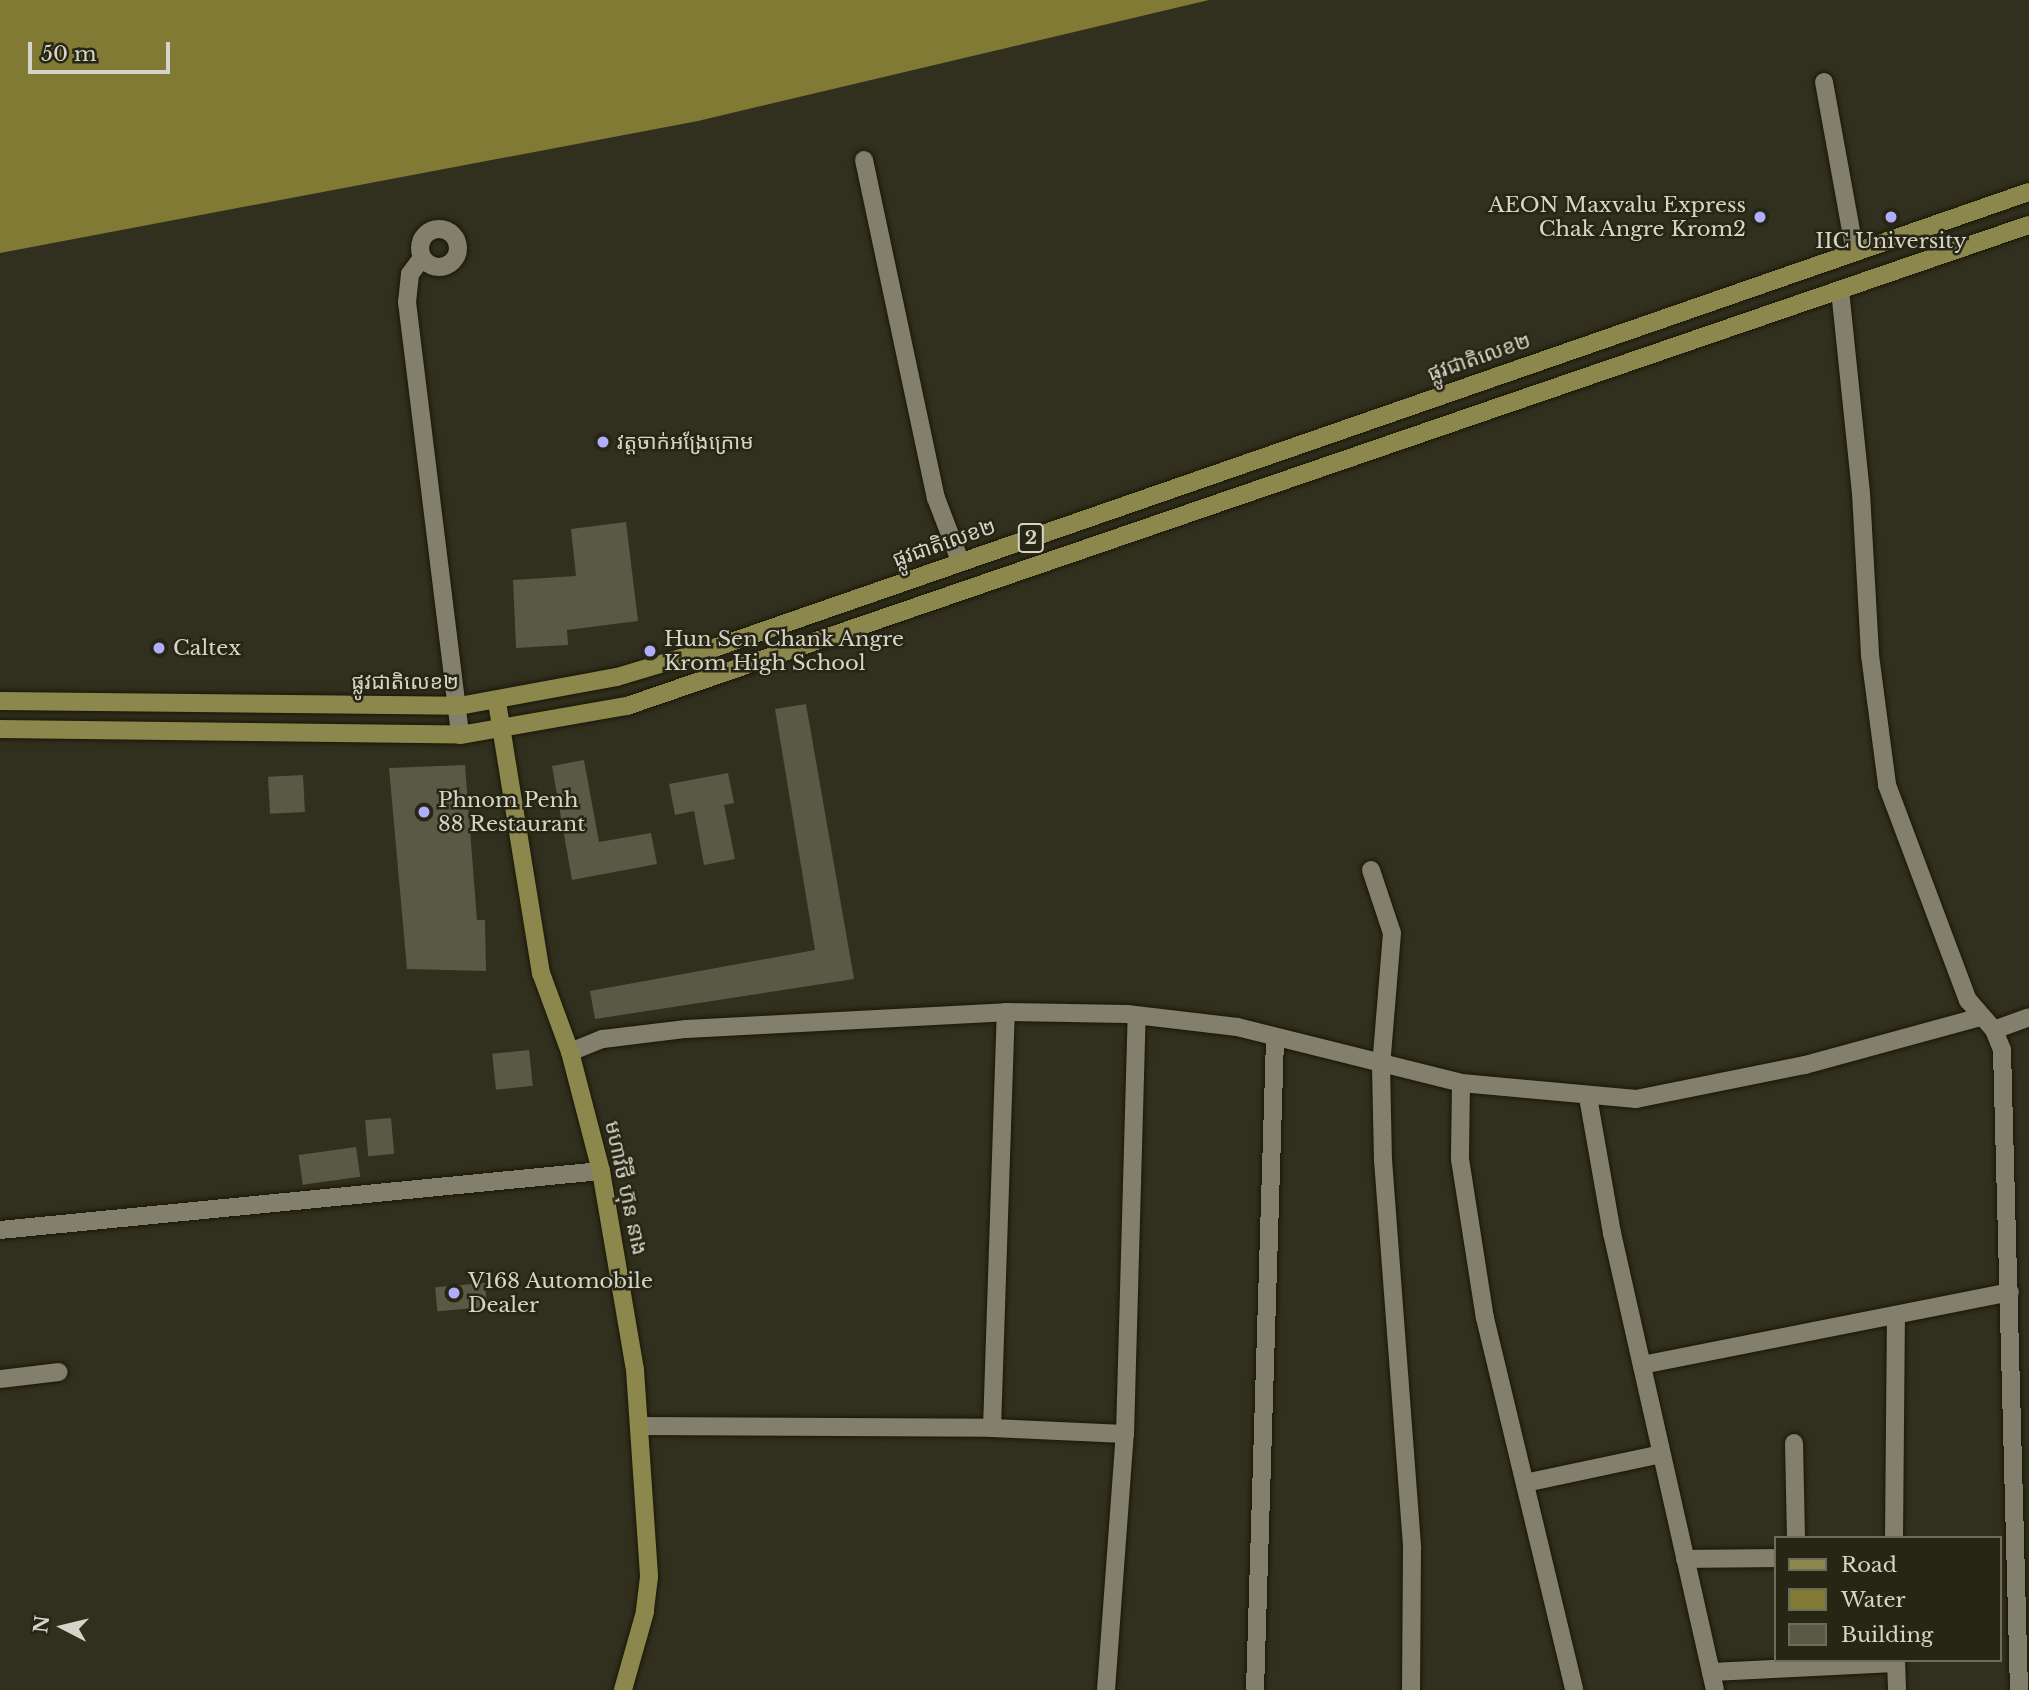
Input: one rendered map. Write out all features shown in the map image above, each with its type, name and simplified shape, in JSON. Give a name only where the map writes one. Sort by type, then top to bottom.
[{"type":"main road","name":"ផ្លូវជាតិលេខ២","points":[[0,701],[459,706],[497,702],[657,666],[2029,192]]},
{"type":"main road","name":"2","points":[[0,729],[460,735],[502,731],[665,696],[1420,433],[2029,225]]},
{"type":"main road","points":[[1410,405],[1420,433]]},
{"type":"main road","points":[[1196,479],[1205,509]]},
{"type":"main road","name":"មហាវិថី ហ៊ុន នាង","points":[[497,702],[541,973],[570,1052],[601,1171],[625,1297],[640,1426],[649,1577],[645,1612],[623,1690]]},
{"type":"street","points":[[1824,82],[1855,252]]},
{"type":"street","points":[[864,160],[936,498],[960,561]]},
{"type":"street","points":[[422,258],[410,274],[407,302],[459,706],[460,735]]},
{"type":"street","points":[[1840,290],[1861,493],[1870,655],[1887,785],[1968,1000],[1994,1030],[2002,1050],[2010,1292],[2006,1555],[2019,1690]]},
{"type":"street","points":[[1371,870],[1392,933],[1381,1066],[1382,1160],[1412,1549],[1410,1690]]},
{"type":"street","points":[[570,1052],[603,1039],[686,1029],[1006,1012],[1137,1016],[1237,1027],[1381,1066],[1461,1083],[1528,1086],[1588,1097],[1636,1099],[1683,1091],[1903,1041],[1981,1017]]},
{"type":"street","points":[[992,1428],[1006,1012]]},
{"type":"street","points":[[1106,1690],[1125,1434],[1137,1016]]},
{"type":"street","points":[[1994,1030],[2029,1017]]},
{"type":"street","points":[[1255,1690],[1275,1039]]},
{"type":"street","points":[[1461,1083],[1460,1160],[1485,1318],[1574,1690]]},
{"type":"street","points":[[1588,1097],[1661,1454],[1713,1681],[1896,1662],[1897,1690]]},
{"type":"street","points":[[0,1230],[601,1171]]},
{"type":"street","points":[[1642,1365],[2010,1292]]},
{"type":"street","points":[[1894,1536],[1896,1315]]},
{"type":"street","points":[[0,1379],[59,1372]]},
{"type":"street","points":[[640,1426],[992,1428],[1125,1434]]},
{"type":"street","points":[[1794,1443],[1796,1536]]},
{"type":"street","points":[[1525,1483],[1661,1454]]},
{"type":"street","points":[[1685,1559],[1773,1558]]},
{"type":"water","points":[[0,0],[1209,0],[698,121],[0,253]]},
{"type":"building","points":[[626,522],[638,621],[567,630],[568,645],[516,648],[513,580],[576,576],[571,529]]},
{"type":"building","points":[[806,704],[854,979],[595,1019],[590,991],[815,950],[775,709]]},
{"type":"building","points":[[584,760],[599,842],[651,833],[657,864],[572,880],[552,766]]},
{"type":"building","points":[[465,765],[477,920],[485,920],[486,971],[407,969],[389,768]]},
{"type":"building","points":[[728,773],[734,803],[724,805],[735,859],[704,865],[694,811],[675,815],[669,784]]},
{"type":"building","points":[[303,775],[305,812],[270,814],[268,777]]},
{"type":"building","points":[[529,1050],[533,1086],[496,1090],[492,1054]]},
{"type":"building","points":[[391,1118],[394,1154],[368,1156],[365,1120]]},
{"type":"building","points":[[356,1147],[360,1177],[303,1185],[299,1155]]},
{"type":"building","points":[[485,1283],[487,1307],[437,1311],[435,1287]]},
{"type":"place","name":"AEON Maxvalu Express Chak Angre Krom2","points":[[1760,217]]},
{"type":"place","name":"IIC University","points":[[1891,217]]},
{"type":"place","name":"វត្តចាក់អង្រែក្រោម","points":[[603,442]]},
{"type":"place","name":"Caltex","points":[[159,648]]},
{"type":"place","name":"Hun Sen Chank Angre Krom High School","points":[[650,651]]},
{"type":"place","name":"Phnom Penh 88 Restaurant","points":[[424,812]]},
{"type":"place","name":"V168 Automobile Dealer","points":[[454,1293]]}]
